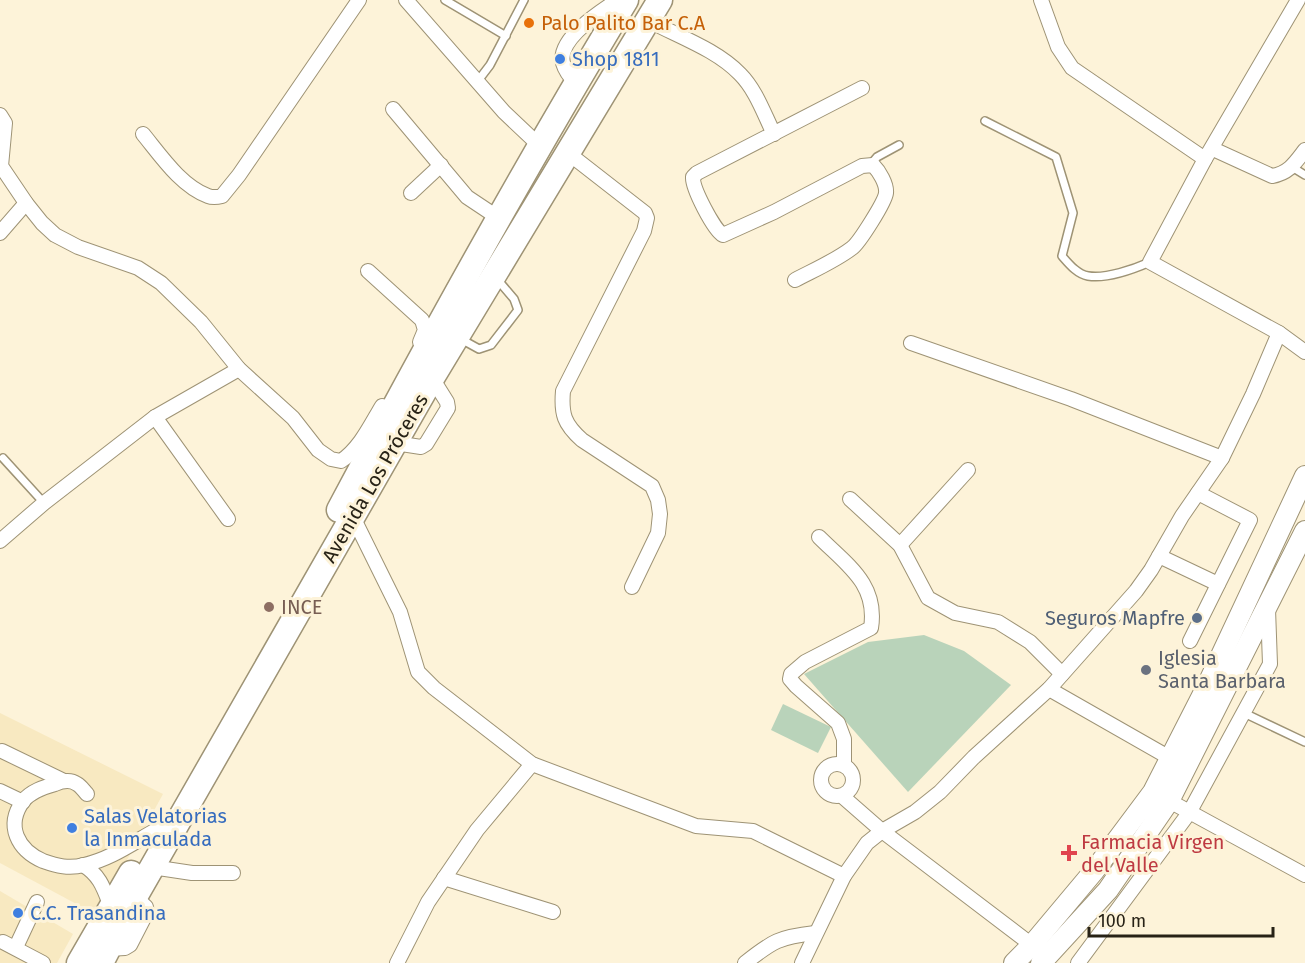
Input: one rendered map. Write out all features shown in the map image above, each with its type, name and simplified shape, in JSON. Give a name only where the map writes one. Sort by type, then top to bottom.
[{"type":"highway","name":"Avenida Los Próceres","points":[[79,963],[302,580],[419,355],[497,217],[541,147],[626,0]]},
{"type":"highway","name":"Avenida Los Próceres","points":[[105,956],[135,897],[432,378],[654,10]]},
{"type":"street","points":[[143,134],[163,160],[190,186],[211,198],[222,196],[232,186],[359,0]]},
{"type":"street","points":[[406,0],[504,112],[541,147]]},
{"type":"street","points":[[576,83],[563,63],[563,51],[584,25],[618,0]]},
{"type":"street","points":[[1041,0],[1058,47],[1072,68],[1209,154],[1272,176],[1281,174],[1292,167],[1305,150]]},
{"type":"street","points":[[1298,0],[1150,262],[1279,333],[1305,352]]},
{"type":"street","points":[[654,10],[740,74],[758,101],[774,134]]},
{"type":"street","points":[[795,280],[851,249],[862,236],[886,195],[886,186],[879,172],[870,164],[862,166],[729,234],[720,234],[693,185],[693,177],[862,88]]},
{"type":"street","points":[[393,109],[467,196],[497,217]]},
{"type":"street","points":[[0,115],[5,123],[1,166],[3,177],[42,223],[55,236],[78,247],[138,268],[161,284],[201,322],[239,369],[293,418],[318,450],[332,459],[341,461],[350,455],[364,436],[402,371],[419,355],[425,330],[422,320],[368,271]]},
{"type":"street","points":[[568,153],[645,213],[647,218],[644,231],[563,391],[561,408],[571,430],[582,440],[652,486],[658,500],[660,514],[658,533],[632,586]]},
{"type":"street","points":[[411,193],[441,165]]},
{"type":"street","points":[[0,233],[26,203]]},
{"type":"street","points":[[802,963],[844,876],[867,843],[882,831],[915,812],[940,792],[974,757],[1049,689],[1136,591],[1182,516],[1222,458],[1279,333]]},
{"type":"street","points":[[911,343],[1071,399],[1222,458]]},
{"type":"street","points":[[0,541],[44,503],[155,417],[239,369]]},
{"type":"street","points":[[155,417],[228,519]]},
{"type":"street","points":[[900,545],[968,470]]},
{"type":"street","points":[[1014,963],[1161,797],[1170,758],[1298,503],[1305,476]]},
{"type":"street","points":[[1190,641],[1250,520],[1198,493]]},
{"type":"street","points":[[850,499],[900,545],[928,598],[955,613],[998,622],[1030,642],[1062,674]]},
{"type":"street","points":[[353,517],[400,612],[418,672],[434,688],[532,764],[696,826],[753,831],[844,876]]},
{"type":"street","points":[[1041,963],[1108,890],[1237,669],[1305,531]]},
{"type":"street","points":[[819,537],[863,580],[873,613],[871,628],[805,662],[791,674],[790,679],[838,723],[844,739],[844,765]]},
{"type":"street","points":[[1159,556],[1218,584]]},
{"type":"street","points":[[1078,963],[1189,813],[1270,664],[1268,604]]},
{"type":"street","points":[[1049,689],[1170,758]]},
{"type":"street","points":[[2,751],[64,781],[76,783],[87,794]]},
{"type":"street","points":[[842,796],[853,784],[852,773],[844,765],[838,763],[824,771],[821,782],[826,792],[842,796],[882,831],[1032,945]]},
{"type":"street","points":[[397,963],[428,902],[444,878],[477,831],[532,764]]},
{"type":"street","points":[[64,781],[41,788],[23,802],[17,815],[15,827],[21,846],[37,858],[52,865],[67,868],[83,865],[106,858],[158,828]]},
{"type":"street","points":[[0,791],[23,802]]},
{"type":"street","points":[[1161,797],[1305,875]]},
{"type":"street","points":[[100,880],[121,850]]},
{"type":"street","points":[[83,865],[93,871],[100,880],[111,907]]},
{"type":"street","points":[[152,867],[192,873],[233,873]]},
{"type":"street","points":[[444,878],[553,912]]},
{"type":"street","points":[[37,902],[9,944],[37,962]]},
{"type":"street","points":[[745,963],[772,942],[815,933]]},
{"type":"lane","points":[[446,0],[506,36]]},
{"type":"lane","points":[[477,82],[490,65],[525,0]]},
{"type":"lane","points":[[985,121],[1056,157],[1072,213],[1062,256],[1071,267],[1088,276],[1131,270],[1150,262]]},
{"type":"lane","points":[[870,164],[877,157],[898,145]]},
{"type":"lane","points":[[1292,167],[1305,175]]},
{"type":"lane","points":[[457,337],[479,349],[491,345],[518,310],[514,298],[493,275]]},
{"type":"lane","points":[[3,458],[44,503]]},
{"type":"lane","points":[[1244,712],[1305,742]]},
{"type":"shaded area","name":"Salas Velatorias la Inmaculada","points":[[0,713],[163,794],[97,915],[0,863]]},
{"type":"shaded area","name":"C.C. Trasandina","points":[[0,891],[73,934],[57,963],[0,963]]},
{"type":"green space","points":[[924,635],[964,651],[1011,685],[908,792],[804,674],[868,642]]},
{"type":"green space","points":[[783,704],[831,727],[818,753],[771,730]]},
{"type":"place","name":"Palo Palito Bar C.A","points":[[529,23]]},
{"type":"place","name":"Shop 1811","points":[[560,59]]},
{"type":"place","name":"INCE","points":[[269,607]]},
{"type":"place","name":"Seguros Mapfre","points":[[1197,618]]},
{"type":"place","name":"Iglesia Santa Barbara","points":[[1146,670]]},
{"type":"place","name":"Salas Velatorias la Inmaculada","points":[[72,828]]},
{"type":"place","name":"Farmacia Virgen del Valle","points":[[1069,853]]},
{"type":"place","name":"C.C. Trasandina","points":[[18,913]]}]
